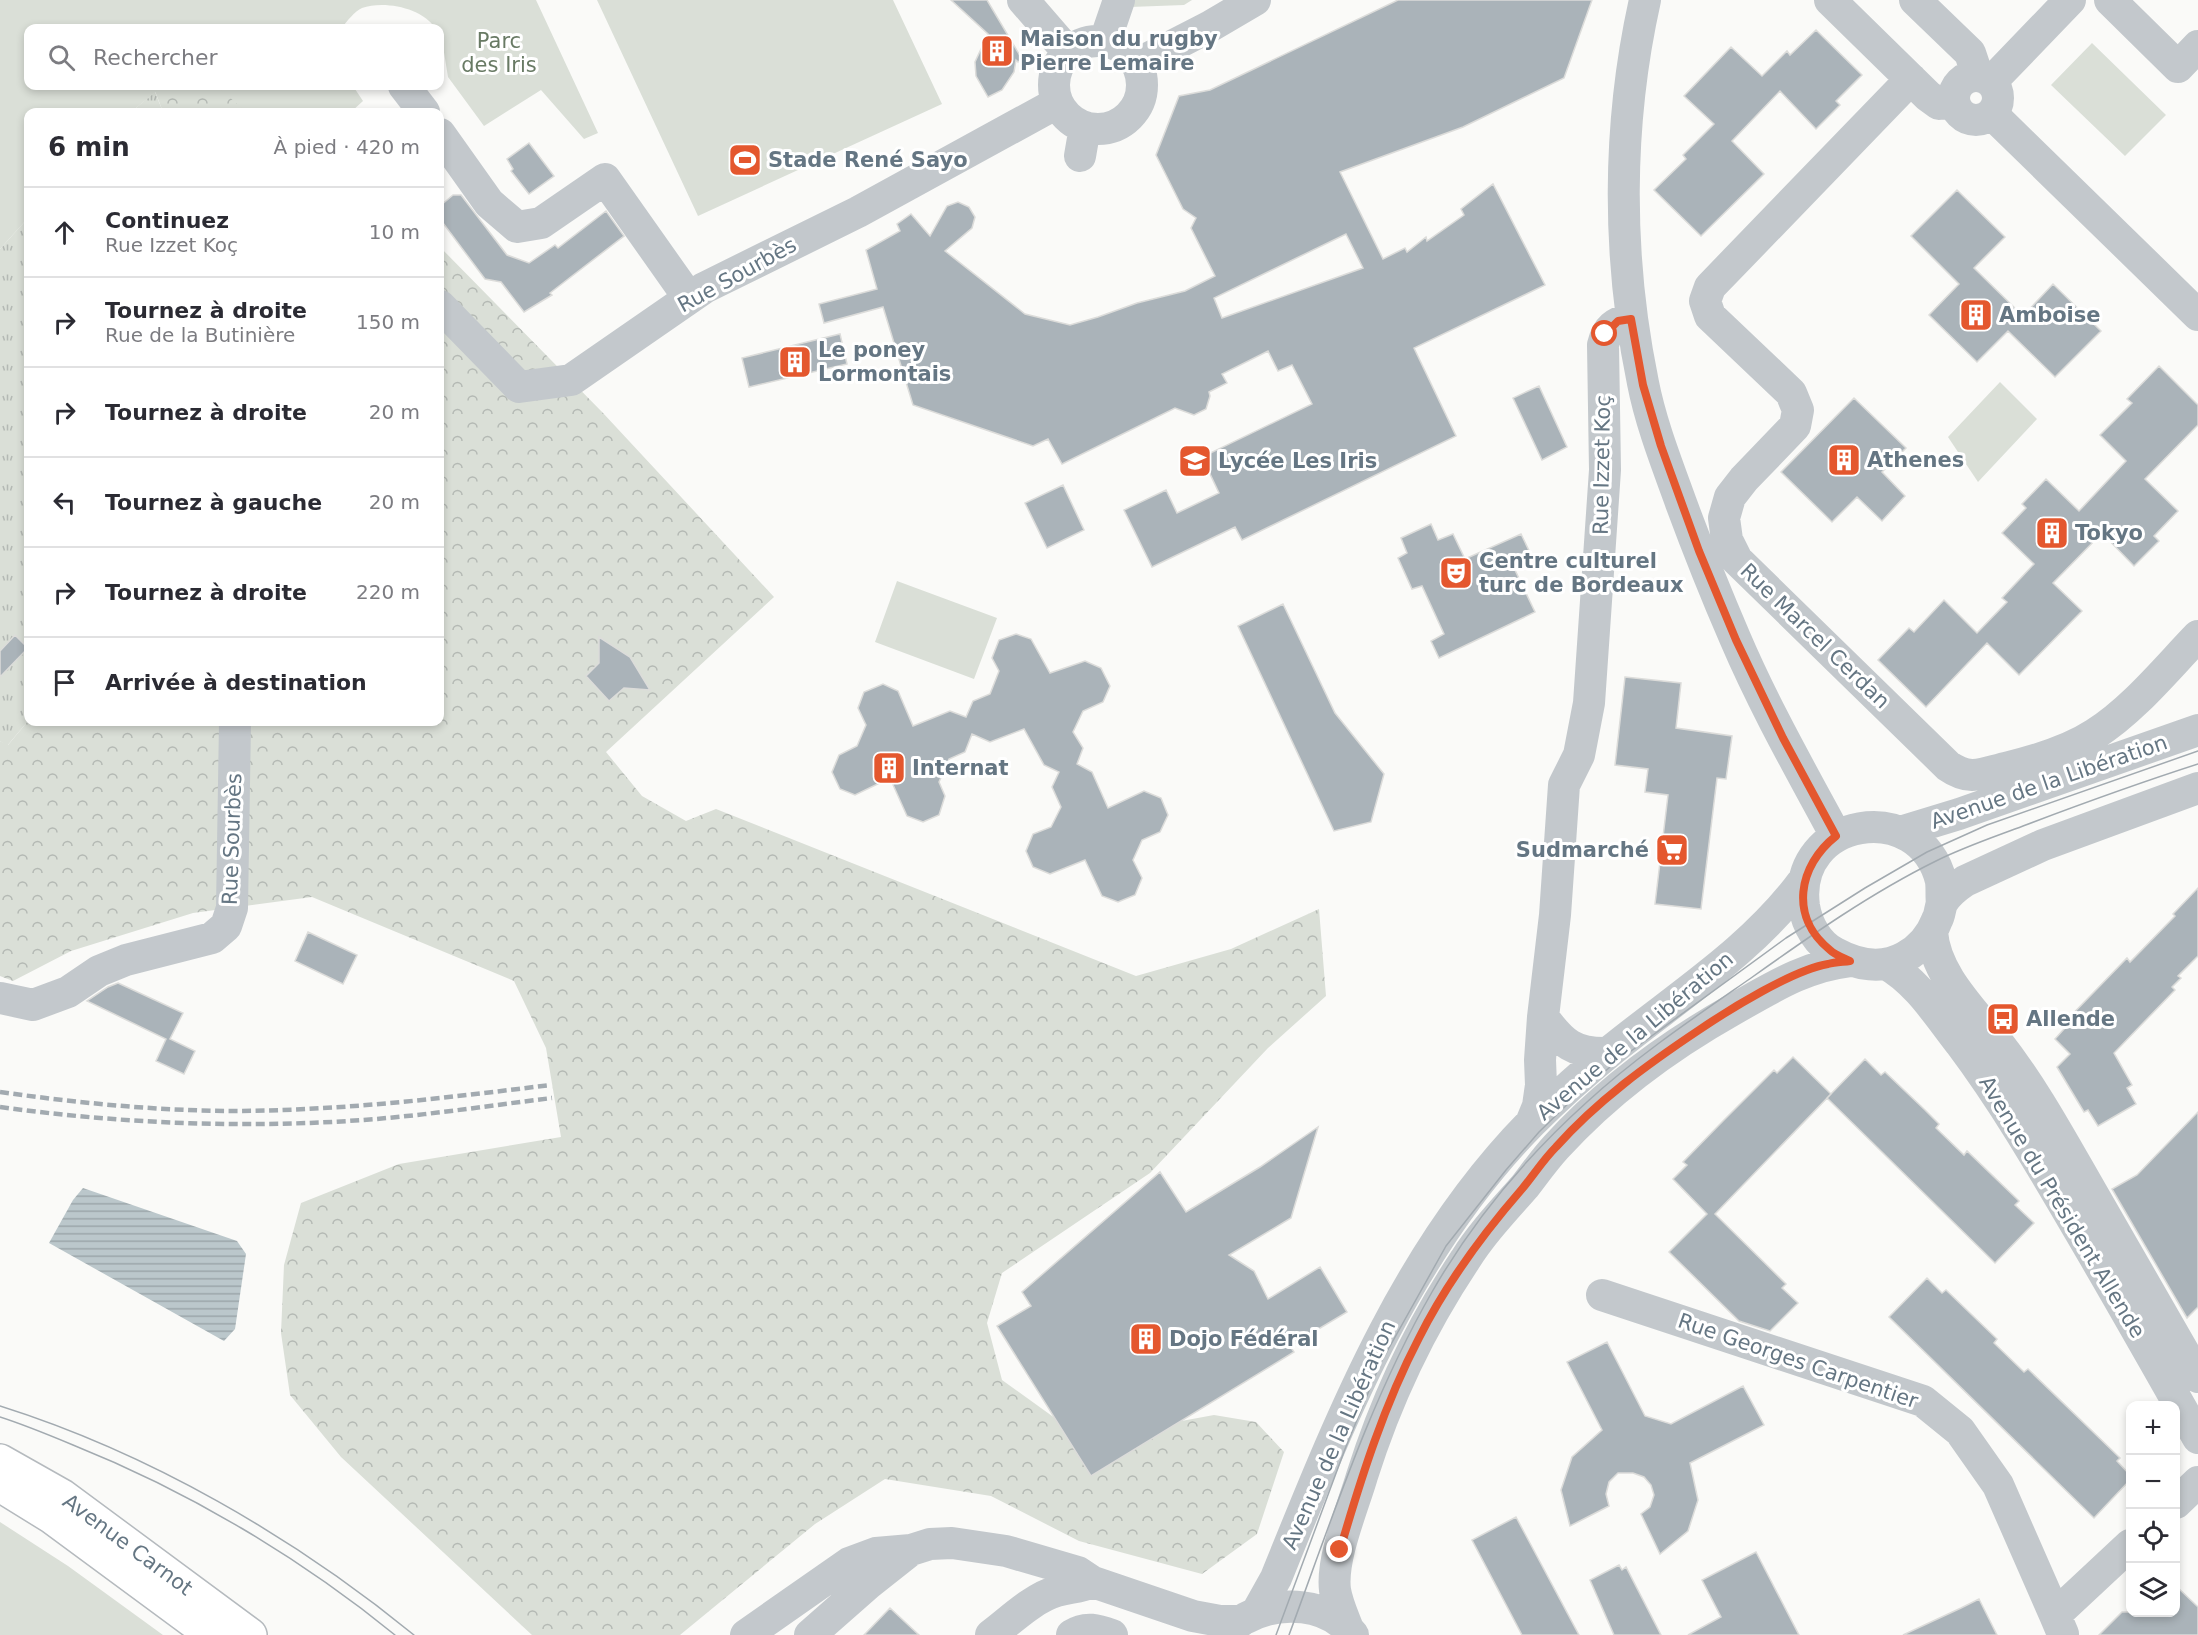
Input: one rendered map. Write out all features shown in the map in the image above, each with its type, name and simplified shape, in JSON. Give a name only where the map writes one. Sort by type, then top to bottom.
[{"type":"main road","name":"Avenue Carnot","points":[[0,1461],[62,1496],[250,1635]]},
{"type":"main road","name":"Avenue Carnot","points":[[0,1485],[52,1517],[212,1635]]},
{"type":"street","points":[[1023,0],[1068,52]]},
{"type":"street","points":[[1105,41],[1119,0]]},
{"type":"street","points":[[1137,64],[1209,27],[1255,0]]},
{"type":"street","points":[[1645,0],[1631,82],[1625,157],[1624,227],[1631,319],[1643,385],[1661,446],[1699,551],[1740,650],[1783,738],[1836,836]]},
{"type":"street","points":[[1830,0],[1928,96],[1939,104],[1954,102]]},
{"type":"street","points":[[1915,0],[1970,53],[1983,79],[1998,94],[1996,108],[1992,114],[1986,118],[1973,120],[1961,114],[1954,102],[1957,88],[1962,82],[1983,79],[2070,0]]},
{"type":"street","points":[[2110,0],[2178,67],[2198,46]]},
{"type":"street","points":[[1105,41],[1118,46],[1137,64],[1142,92],[1137,105],[1121,123],[1109,128],[1097,129],[1082,142],[1073,122],[1057,103],[1053,90],[1054,76],[1059,63],[1079,44],[1105,41]]},
{"type":"street","name":"Rue Marcel Cerdan","points":[[1911,79],[1710,287],[1705,301],[1710,316],[1791,393],[1798,410],[1795,426],[1744,479],[1730,497],[1724,518],[1727,540],[1737,560],[1948,766],[1960,774],[1973,776],[2030,762],[2073,746],[2095,734],[2138,698],[2198,636]]},
{"type":"street","points":[[407,90],[421,108]]},
{"type":"street","name":"Rue Sourbès","points":[[444,310],[519,387],[571,380],[704,288],[858,212],[1057,103]]},
{"type":"street","points":[[1992,114],[2198,315]]},
{"type":"street","points":[[444,140],[489,202],[517,227],[541,223],[605,179],[689,298]]},
{"type":"street","name":"Rue Izzet Koç","points":[[1531,1123],[1538,1106],[1541,1084],[1543,1017],[1555,915],[1564,785],[1579,755],[1589,703],[1605,470],[1603,345],[1605,334],[1611,327],[1618,321],[1631,319]]},
{"type":"street","name":"Rue Sourbès","points":[[0,998],[33,1005],[68,992],[99,971],[126,960],[212,938],[226,926],[232,908],[235,726]]},
{"type":"street","name":"Avenue de la Libération","points":[[1900,832],[1959,814],[2198,730]]},
{"type":"street","points":[[1937,918],[1941,883],[1934,862],[1915,841],[1900,832],[1879,826],[1857,828],[1836,836],[1816,855],[1804,880],[1803,896],[1808,923],[1830,951],[1850,961],[1868,965],[1886,964],[1904,958],[1920,947],[1937,918],[1953,889],[1965,881],[2043,845],[2198,788]]},
{"type":"street","name":"Avenue de la Libération","points":[[1242,1623],[1276,1578],[1370,1358],[1413,1279],[1463,1204],[1496,1160],[1531,1123],[1608,1053],[1688,992],[1747,942],[1778,913],[1804,880]]},
{"type":"street","name":"Avenue du Président Allende","points":[[1937,918],[1933,947],[1939,963],[1957,990],[2017,1067],[2198,1377]]},
{"type":"street","name":"Avenue de la Libération","points":[[1350,1632],[1335,1590],[1335,1578],[1340,1550],[1368,1459],[1401,1374],[1419,1336],[1465,1259],[1555,1147],[1593,1110],[1672,1048],[1713,1021],[1778,984],[1827,964],[1850,961]]},
{"type":"street","name":"Avenue du Président Allende","points":[[1886,964],[1899,971],[1911,982],[1992,1085],[2034,1153],[2198,1438]]},
{"type":"street","points":[[1543,1017],[1558,1038],[1568,1045],[1579,1051],[1608,1053]]},
{"type":"street","name":"Rue Georges Carpentier","points":[[1602,1295],[1923,1401],[1960,1431],[1998,1485],[2059,1625],[2126,1550]]},
{"type":"street","points":[[2180,1498],[2198,1482]]},
{"type":"street","points":[[746,1635],[849,1563],[876,1553],[911,1550],[930,1544],[952,1543],[1006,1551],[1078,1572],[1093,1582],[1192,1616],[1242,1623],[1287,1606],[1300,1606],[1330,1616],[1350,1632]]},
{"type":"street","points":[[810,1635],[911,1550]]},
{"type":"street","points":[[991,1635],[1043,1597],[1058,1590],[1079,1588],[1093,1582]]},
{"type":"street","points":[[1072,1635],[1080,1630],[1094,1629],[1112,1635]]},
{"type":"green space","name":"Parc des Iris","points":[[0,0],[536,0],[598,133],[584,139],[541,90],[484,126],[448,77],[444,52],[444,24],[432,24],[422,15],[392,6],[362,8],[345,24],[24,24],[24,90],[158,90],[136,108],[24,108],[24,222],[0,249]]},
{"type":"green space","name":"Stade René Sayo","points":[[597,0],[893,0],[942,104],[698,216]]},
{"type":"green space","points":[[1104,0],[1192,0],[1184,5],[1130,7]]},
{"type":"green space","points":[[2092,43],[2166,115],[2125,156],[2051,85]]},
{"type":"green space","points":[[155,90],[333,90],[343,108],[161,108]]},
{"type":"green space","points":[[221,90],[356,90],[363,101],[355,108],[242,108]]},
{"type":"green space","points":[[155,92],[161,108],[136,108]]},
{"type":"green space","points":[[24,222],[24,726],[7,746],[0,741],[0,249]]},
{"type":"green space","points":[[444,251],[603,413],[774,597],[606,752],[642,796],[686,821],[716,809],[1136,976],[1231,949],[1319,909],[1326,996],[1268,1048],[1150,1173],[1002,1273],[987,1323],[1002,1380],[1084,1439],[1214,1415],[1256,1422],[1284,1452],[1257,1534],[1202,1574],[1079,1541],[991,1496],[885,1479],[815,1524],[680,1635],[532,1635],[341,1457],[290,1395],[281,1333],[284,1265],[301,1203],[399,1164],[561,1137],[546,1048],[514,981],[312,897],[193,913],[71,951],[13,981],[0,976],[0,741],[8,745],[24,726],[444,726]]},
{"type":"green space","points":[[2000,382],[2037,419],[1978,482],[1948,437]]},
{"type":"green space","points":[[897,581],[997,618],[974,679],[875,642]]},
{"type":"green space","points":[[0,1522],[68,1566],[163,1635],[0,1635]]},
{"type":"shaded area","points":[[83,1188],[237,1241],[246,1254],[235,1329],[224,1341],[49,1243],[73,1200]]},
{"type":"building","name":"Maison du rugby Pierre Lemaire","points":[[951,0],[987,0],[1022,59],[1018,62],[1016,60],[1014,72],[1002,90],[988,97],[976,76],[975,62],[988,34]]},
{"type":"building","points":[[1398,0],[1592,0],[1564,78],[1463,127],[1340,172],[1383,259],[1405,248],[1407,252],[1426,237],[1427,241],[1464,215],[1461,209],[1493,184],[1545,285],[1414,348],[1456,436],[1242,540],[1235,527],[1152,567],[1124,510],[1166,490],[1177,513],[1219,493],[1202,457],[1312,404],[1292,365],[1278,371],[1268,351],[1222,374],[1227,383],[1209,392],[1206,409],[1194,415],[1175,408],[1062,464],[1048,439],[1033,446],[913,405],[883,307],[824,323],[819,304],[877,289],[866,250],[900,231],[897,224],[911,214],[930,236],[947,206],[958,202],[969,207],[975,217],[972,228],[945,251],[1025,314],[1070,325],[1137,303],[1185,291],[1215,276],[1191,228],[1196,218],[1183,209],[1156,155],[1179,96],[1210,90]],"holes":[[[1346,234],[1363,268],[1222,318],[1214,298]]]},
{"type":"building","points":[[1816,30],[1862,75],[1836,101],[1840,105],[1816,129],[1780,91],[1732,141],[1764,174],[1701,236],[1654,190],[1686,159],[1683,155],[1714,124],[1684,96],[1731,47],[1762,76],[1787,51],[1790,55]]},
{"type":"building","points":[[529,143],[554,176],[529,194],[511,171],[513,169],[507,159]]},
{"type":"building","points":[[1957,190],[2005,237],[1974,268],[2023,316],[2053,284],[2101,331],[2055,377],[2008,331],[1977,362],[1929,315],[1959,284],[1911,236]]},
{"type":"building","points":[[453,195],[461,195],[507,255],[529,263],[555,245],[558,248],[606,211],[624,236],[550,293],[552,295],[524,312],[501,282],[485,279],[444,224],[444,203]]},
{"type":"building","name":"Le poney Lormontais","points":[[840,334],[847,364],[749,387],[742,358]]},
{"type":"building","points":[[2159,366],[2198,405],[2198,425],[2145,479],[2178,511],[2154,536],[2159,541],[2134,566],[2102,533],[2053,583],[2082,611],[2019,675],[1987,643],[1926,707],[1878,660],[1909,628],[1914,632],[1944,600],[1977,633],[2007,602],[2002,598],[2034,564],[2002,533],[2026,508],[2022,504],[2046,479],[2079,511],[2126,461],[2100,435],[2132,403],[2127,399]]},
{"type":"building","points":[[1539,386],[1567,447],[1542,460],[1513,398]]},
{"type":"building","name":"Athenes","points":[[1854,398],[1906,448],[1882,472],[1905,496],[1882,521],[1857,497],[1832,522],[1781,472]]},
{"type":"building","points":[[1063,485],[1084,530],[1047,548],[1025,503]]},
{"type":"building","points":[[1431,524],[1438,540],[1453,534],[1465,559],[1521,534],[1534,561],[1515,570],[1535,612],[1439,658],[1431,641],[1444,634],[1422,586],[1412,589],[1398,558],[1407,553],[1401,538]]},
{"type":"building","points":[[1283,604],[1335,713],[1384,774],[1371,822],[1334,831],[1238,626]]},
{"type":"building","name":"Internat","points":[[1016,634],[1031,639],[1050,673],[1085,661],[1101,668],[1110,686],[1103,702],[1083,711],[1073,732],[1083,748],[1077,764],[1092,772],[1108,808],[1144,791],[1161,798],[1168,815],[1160,832],[1142,840],[1133,860],[1142,878],[1135,895],[1118,902],[1102,896],[1085,860],[1050,874],[1033,867],[1026,851],[1033,834],[1051,827],[1061,807],[1052,787],[1059,772],[1044,765],[1024,729],[990,742],[972,734],[965,752],[949,759],[939,782],[945,796],[939,815],[923,822],[907,816],[890,778],[855,795],[840,789],[832,772],[839,755],[857,746],[866,725],[858,708],[864,692],[883,684],[898,691],[913,726],[950,711],[966,717],[973,701],[990,694],[999,671],[992,658],[999,640]]},
{"type":"building","points":[[15,635],[24,644],[24,652],[0,677],[0,651]]},
{"type":"building","points":[[599,637],[630,657],[650,690],[624,688],[609,701],[586,676],[599,663]]},
{"type":"building","points":[[1625,677],[1681,683],[1676,728],[1732,736],[1726,779],[1717,778],[1701,909],[1655,904],[1668,795],[1645,792],[1648,769],[1615,765]]},
{"type":"building","points":[[2198,888],[2198,956],[2178,976],[2181,978],[2172,987],[2175,990],[2114,1053],[2132,1085],[2127,1088],[2136,1104],[2098,1126],[2088,1110],[2084,1112],[2057,1067],[2070,1054],[2055,1039],[2064,1029],[2061,1026],[2127,958],[2130,962],[2175,916],[2173,914]]},
{"type":"building","points":[[308,932],[357,955],[343,984],[295,961]]},
{"type":"building","points":[[118,983],[183,1013],[170,1039],[195,1051],[184,1074],[156,1061],[166,1039],[87,1001]]},
{"type":"building","points":[[1793,1057],[1831,1094],[1715,1214],[1786,1284],[1782,1288],[1798,1303],[1770,1331],[1739,1321],[1669,1252],[1707,1214],[1673,1179],[1687,1165],[1683,1162],[1723,1121],[1774,1070],[1777,1073]]},
{"type":"building","points":[[1865,1059],[1881,1075],[1885,1072],[1939,1124],[1936,1128],[1964,1155],[1967,1151],[2019,1201],[2015,1205],[2034,1223],[1995,1263],[1827,1098]]},
{"type":"building","points":[[2198,1112],[2198,1307],[2187,1318],[2112,1189],[2137,1175]]},
{"type":"building","name":"Dojo Fédéral","points":[[1318,1127],[1291,1218],[1229,1255],[1254,1271],[1268,1299],[1320,1267],[1347,1312],[1290,1346],[1294,1352],[1091,1476],[997,1326],[1031,1306],[1022,1292],[1160,1172],[1186,1212],[1260,1167]]},
{"type":"building","points":[[1927,1278],[1942,1293],[1946,1290],[1997,1339],[1994,1343],[2024,1372],[2028,1369],[2120,1458],[2117,1461],[2126,1471],[2126,1484],[2094,1518],[1889,1317]]},
{"type":"building","points":[[1607,1342],[1645,1416],[1671,1424],[1743,1386],[1764,1425],[1690,1463],[1698,1500],[1688,1531],[1660,1554],[1641,1514],[1650,1507],[1654,1495],[1651,1485],[1644,1477],[1633,1473],[1618,1473],[1609,1482],[1606,1494],[1609,1506],[1570,1526],[1561,1490],[1572,1457],[1602,1430],[1567,1362]]},
{"type":"building","points":[[1516,1517],[1579,1635],[1522,1635],[1472,1540]]},
{"type":"building","points":[[1756,1552],[1799,1635],[1688,1635],[1721,1617],[1702,1580]]},
{"type":"building","points":[[1619,1565],[1622,1570],[1626,1567],[1661,1635],[1614,1635],[1590,1580]]},
{"type":"building","points":[[2180,1590],[2198,1607],[2198,1635],[2099,1635],[2122,1612],[2126,1612],[2126,1617],[2180,1617]]},
{"type":"building","points":[[1979,1599],[1997,1635],[1903,1635],[1961,1608]]},
{"type":"building","points":[[890,1608],[919,1635],[864,1635]]},
{"type":"tram line","points":[[1276,1635],[1345,1449],[1380,1364],[1446,1246],[1506,1170],[1539,1132],[1578,1094],[1616,1062],[1786,938],[1927,852],[1987,825],[2198,751]]},
{"type":"tram line","points":[[1289,1635],[1353,1460],[1390,1375],[1432,1292],[1483,1215],[1522,1167],[1565,1123],[1606,1085],[1667,1037],[1818,931],[1912,873],[1968,847],[2198,764]]},
{"type":"tram line","points":[[0,1406],[56,1425],[111,1448],[218,1501],[320,1564],[414,1635]]},
{"type":"tram line","points":[[0,1417],[116,1463],[200,1505],[281,1553],[358,1606],[395,1635]]},
{"type":"railway","points":[[0,1092],[141,1107],[247,1111],[383,1104],[550,1085]]},
{"type":"railway","points":[[0,1107],[140,1121],[282,1124],[398,1117],[552,1098]]},
{"type":"place","name":"Maison du rugby Pierre Lemaire","points":[[997,51]]},
{"type":"place","name":"Stade René Sayo","points":[[745,160]]},
{"type":"place","name":"Amboise","points":[[1976,315]]},
{"type":"place","name":"Le poney Lormontais","points":[[795,362]]},
{"type":"place","name":"Athenes","points":[[1844,460]]},
{"type":"place","name":"Lycée Les Iris","points":[[1195,461]]},
{"type":"place","name":"Tokyo","points":[[2052,533]]},
{"type":"place","name":"Centre culturel turc de Bordeaux","points":[[1456,573]]},
{"type":"place","name":"Internat","points":[[889,768]]},
{"type":"place","name":"Sudmarché","points":[[1672,850]]},
{"type":"place","name":"Allende","points":[[2003,1019]]},
{"type":"place","name":"Dojo Fédéral","points":[[1146,1339]]},
{"type":"route","points":[[1340,1550],[1368,1459],[1401,1374],[1419,1336],[1465,1259],[1555,1147],[1593,1110],[1631,1079],[1713,1021],[1778,984],[1811,969],[1850,961],[1830,951],[1815,934],[1808,923],[1803,896],[1804,880],[1811,863],[1822,847],[1836,836],[1783,738],[1736,640],[1699,551],[1661,446],[1643,385],[1631,319],[1618,321],[1605,334]]}]
